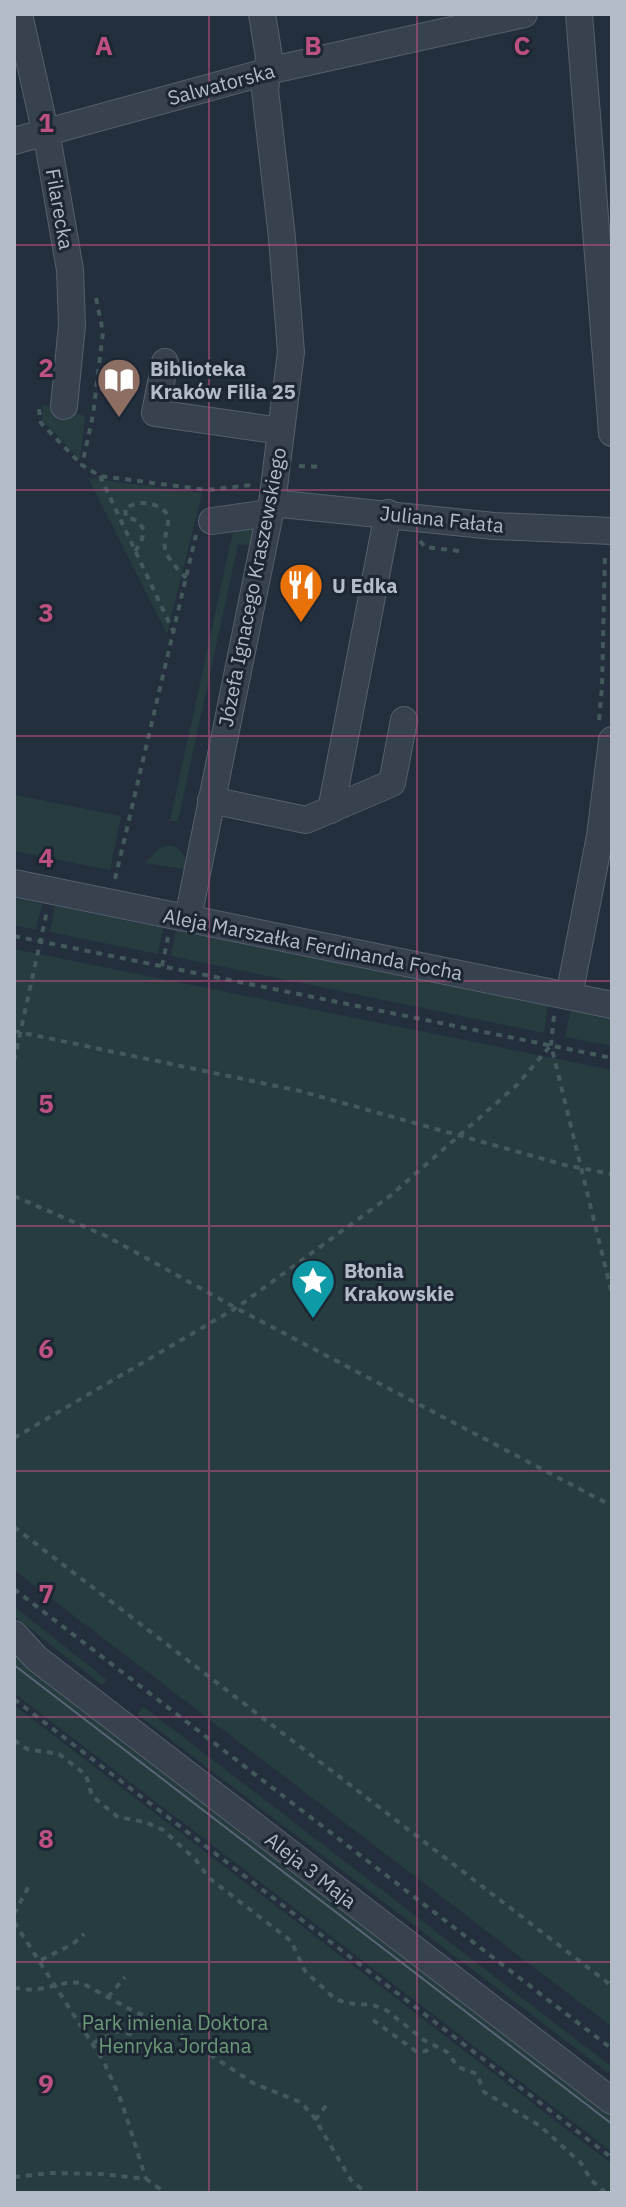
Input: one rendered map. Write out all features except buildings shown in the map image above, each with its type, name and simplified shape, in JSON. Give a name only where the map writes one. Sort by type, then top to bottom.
[{"type":"street","name":"Filarecka","points":[[19,14],[70,270],[72,325],[64,406]]},
{"type":"street","name":"Józefa Ignacego Kraszewskiego","points":[[180,917],[211,800],[272,500],[291,352],[265,90],[269,57],[262,14]]},
{"type":"street","name":"Salwatorska","points":[[14,141],[267,72],[524,14]]},
{"type":"street","points":[[579,14],[612,433]]},
{"type":"street","points":[[165,362],[155,413],[281,431]]},
{"type":"street","name":"Juliana Fałata","points":[[204,520],[272,500],[387,522],[612,531]]},
{"type":"street","points":[[331,810],[387,522]]},
{"type":"street","points":[[211,800],[306,820],[331,810],[392,783],[404,720]]},
{"type":"street","points":[[562,1001],[600,836],[612,740]]},
{"type":"street","name":"Aleja Marszałka Ferdinanda Focha","points":[[14,883],[562,1001],[612,1005]]},
{"type":"street","name":"Aleja 3 Maja","points":[[14,1634],[49,1668],[612,2101]]},
{"type":"path","points":[[93,415],[82,465],[100,476],[272,500]]},
{"type":"path","points":[[295,465],[320,467]]},
{"type":"path","points":[[100,476],[174,633]]},
{"type":"path","points":[[115,879],[186,578],[204,520],[207,490]]},
{"type":"path","points":[[135,551],[144,530],[138,521],[126,517],[125,508],[149,503],[163,509],[169,516],[165,551],[186,578]]},
{"type":"path","points":[[387,522],[429,536]]},
{"type":"path","points":[[14,1061],[49,905]]},
{"type":"path","points":[[162,966],[180,917]]},
{"type":"path","points":[[14,936],[612,1058]]},
{"type":"path","points":[[14,1438],[236,1308],[390,1196],[517,1085],[551,1045],[562,1001]]},
{"type":"path","points":[[14,1031],[300,1091],[582,1169],[612,1174]]},
{"type":"path","points":[[551,1045],[612,1294]]},
{"type":"path","points":[[14,1196],[108,1237],[612,1506]]},
{"type":"path","points":[[14,1527],[612,1986]]},
{"type":"path","points":[[14,1589],[612,2049]]},
{"type":"path","points":[[14,1699],[612,2158]]},
{"type":"path","points":[[14,1740],[27,1749],[59,1754],[86,1775],[92,1796],[118,1817],[145,1822],[163,1830],[196,1860],[209,1878],[291,1941],[305,1971],[334,1998],[386,2010],[432,2045],[447,2052],[458,2067],[477,2074],[487,2095],[540,2126],[581,2163],[591,2180],[606,2193]]},
{"type":"path","points":[[14,1914],[30,1884]]},
{"type":"path","points":[[14,1922],[93,2043],[117,2090],[146,2179]]},
{"type":"path","points":[[41,1960],[73,1944],[84,1934]]},
{"type":"path","points":[[108,1997],[125,1977]]},
{"type":"path","points":[[14,1988],[35,1990],[71,1982],[82,1983],[161,2022],[257,2085],[300,2102],[315,2120],[348,2176],[366,2193]]},
{"type":"path","points":[[373,2020],[417,2052],[426,2051],[432,2045]]},
{"type":"path","points":[[93,2043],[118,2031],[134,2035]]},
{"type":"path","points":[[315,2120],[328,2103]]},
{"type":"path","points":[[14,2177],[75,2173],[146,2179],[166,2193]]},
{"type":"green space","points":[[43,404],[85,416],[80,459],[42,420]]},
{"type":"green space","points":[[88,478],[202,493],[167,634]]},
{"type":"green space","points":[[260,526],[257,544],[238,545],[178,821],[170,821],[234,527]]},
{"type":"green space","points":[[14,795],[121,816],[110,870],[14,851]]},
{"type":"green space","points":[[169,845],[183,853],[185,869],[145,863],[158,849]]},
{"type":"green space","points":[[14,898],[42,904],[36,930],[14,925]]},
{"type":"green space","points":[[55,906],[163,928],[158,954],[50,932]]},
{"type":"green space","points":[[176,930],[548,1006],[544,1033],[171,956]]},
{"type":"green space","name":"Błonia Krakowskie","points":[[14,949],[612,1070],[612,2027],[14,1570]]},
{"type":"green space","points":[[571,1009],[612,1018],[612,1046],[565,1037]]},
{"type":"green space","points":[[14,1606],[107,1680],[102,1685],[14,1616]]},
{"type":"green space","points":[[14,1649],[612,2109],[612,2152],[14,1693]]},
{"type":"green space","name":"Park imienia Doktora Henryka Jordana","points":[[14,1705],[612,2164],[612,2193],[14,2193]]},
{"type":"green space","points":[[144,1707],[612,2067],[608,2073],[137,1714]]},
{"type":"tram line","points":[[14,1665],[612,2124]]},
{"type":"place","name":"Biblioteka Kraków Filia 25","points":[[119,419]]},
{"type":"place","name":"U Edka","points":[[301,624]]},
{"type":"place","name":"Błonia Krakowskie","points":[[313,1320]]}]
